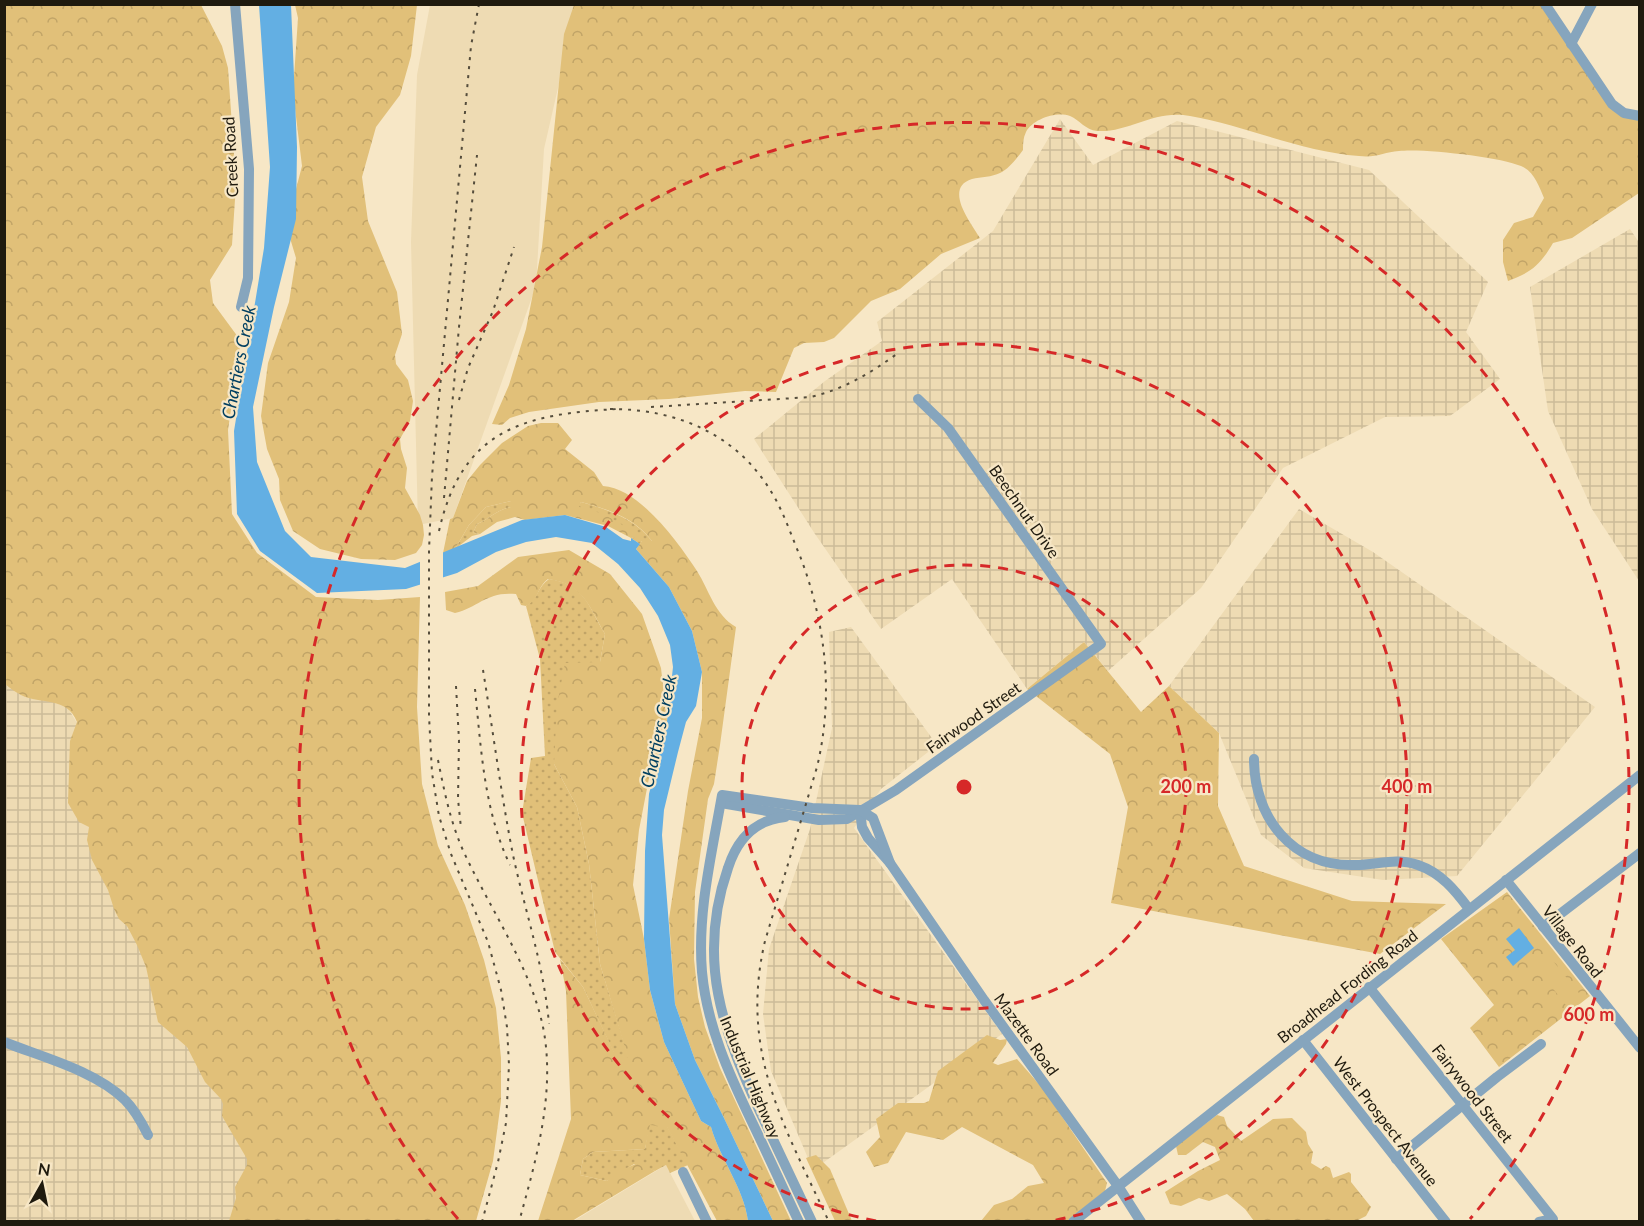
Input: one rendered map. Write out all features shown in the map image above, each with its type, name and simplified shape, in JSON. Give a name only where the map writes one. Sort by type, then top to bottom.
[{"type":"street","name":"Creek Road","points":[[235,4],[249,170],[248,278],[241,307]]},
{"type":"street","points":[[1545,4],[1612,104],[1624,112],[1640,116]]},
{"type":"street","points":[[1571,44],[1592,4]]},
{"type":"street","name":"Beechnut Drive","points":[[918,399],[948,428],[1101,644]]},
{"type":"street","name":"Fairwood Street","points":[[721,799],[819,820],[847,819],[896,790],[1101,644]]},
{"type":"street","points":[[1254,759],[1255,786],[1263,809],[1275,828],[1291,844],[1308,855],[1337,864],[1356,865],[1391,861],[1418,865],[1433,872],[1450,885],[1469,909]]},
{"type":"street","name":"Broadhead Fording Road","points":[[1073,1221],[1640,775]]},
{"type":"street","points":[[721,799],[823,809],[860,810]]},
{"type":"street","name":"Industrial Highway","points":[[721,799],[702,929],[702,965],[706,1000],[726,1066],[799,1221]]},
{"type":"street","name":"Mazette Road","points":[[860,810],[873,818],[890,863],[1141,1221]]},
{"type":"street","name":"Industrial Highway","points":[[797,816],[768,820],[747,833],[732,855],[720,891],[715,927],[715,964],[726,1031],[742,1072],[812,1221]]},
{"type":"street","points":[[1543,927],[1640,853]]},
{"type":"street","name":"Village Road","points":[[1506,880],[1640,1048]]},
{"type":"street","name":"Fairywood Street","points":[[1369,987],[1553,1219],[1539,1221]]},
{"type":"street","name":"West Prospect Avenue","points":[[1303,1040],[1446,1221]]},
{"type":"street","points":[[4,1042],[82,1073],[109,1087],[126,1100],[148,1135]]},
{"type":"street","points":[[1396,1159],[1541,1044]]},
{"type":"street","points":[[683,1172],[707,1221]]},
{"type":"shaded area","points":[[430,5],[577,5],[544,149],[536,286],[453,518],[418,525],[411,242],[417,75]]},
{"type":"shaded area","points":[[1060,119],[1093,165],[1177,121],[1369,170],[1488,282],[1466,332],[1500,379],[1450,416],[1385,417],[1283,468],[1201,588],[1108,671],[1084,642],[1027,689],[952,579],[881,629],[815,534],[754,439],[825,381],[882,341],[877,322],[993,231]]},
{"type":"shaded area","points":[[1630,229],[1640,244],[1639,581],[1592,509],[1548,411],[1530,287]]},
{"type":"shaded area","points":[[1299,509],[1373,552],[1595,707],[1457,876],[1383,880],[1304,868],[1261,835],[1219,733],[1169,686]]},
{"type":"shaded area","points":[[4,603],[351,1173],[333,1221],[5,1221]]},
{"type":"shaded area","points":[[851,627],[937,745],[881,789],[854,828],[1002,1034],[813,1170],[771,1071],[763,1014],[769,949],[810,829],[832,728],[829,632]]},
{"type":"shaded area","points":[[666,1165],[695,1221],[572,1222]]},
{"type":"green space","points":[[5,4],[201,5],[222,46],[228,68],[236,184],[232,245],[210,280],[213,303],[238,337],[240,347],[228,430],[232,514],[257,553],[316,597],[378,600],[420,597],[417,707],[422,784],[438,846],[465,905],[484,960],[496,1008],[501,1058],[501,1101],[493,1161],[476,1221],[229,1221],[236,1198],[235,1187],[247,1165],[247,1159],[222,1116],[221,1099],[205,1082],[187,1047],[158,1022],[146,967],[127,926],[119,919],[108,890],[92,860],[87,840],[89,827],[79,822],[68,803],[70,741],[77,722],[67,708],[53,702],[29,698],[5,684]]},
{"type":"green space","points":[[295,5],[417,5],[411,56],[400,95],[376,127],[362,177],[368,221],[397,292],[402,334],[395,355],[396,364],[408,380],[413,401],[410,421],[400,439],[407,468],[405,488],[420,515],[424,535],[422,545],[416,553],[395,560],[361,559],[320,549],[293,531],[280,500],[279,479],[267,449],[261,416],[268,363],[289,302],[296,258],[290,238],[289,216],[302,166],[293,92],[298,18]]},
{"type":"green space","points":[[574,5],[1543,5],[1610,104],[1639,118],[1639,193],[1572,238],[1553,243],[1535,267],[1508,281],[1503,262],[1503,240],[1514,223],[1533,217],[1544,198],[1533,175],[1521,166],[1461,154],[1410,150],[1376,156],[1337,154],[1190,116],[1165,116],[1120,129],[1097,131],[1089,129],[1070,116],[1052,115],[1029,127],[1024,136],[1023,150],[1007,169],[994,175],[972,179],[960,190],[959,198],[962,206],[980,238],[941,254],[900,289],[871,301],[834,338],[824,342],[804,343],[794,348],[776,392],[745,391],[669,399],[599,402],[529,412],[510,418],[502,425],[492,424],[509,385],[526,329],[542,247],[564,34]]},
{"type":"green space","points":[[558,423],[572,440],[565,449],[594,472],[603,486],[617,489],[630,496],[656,518],[689,559],[723,616],[736,627],[714,784],[708,799],[695,892],[694,959],[698,997],[705,1027],[720,1068],[791,1221],[773,1221],[695,1060],[675,1004],[669,919],[688,791],[702,718],[702,672],[692,631],[669,587],[636,549],[642,541],[652,541],[629,520],[581,502],[579,507],[610,518],[624,526],[636,537],[631,538],[608,526],[565,515],[525,520],[515,517],[497,522],[480,534],[473,533],[477,524],[511,507],[511,501],[486,507],[469,525],[455,549],[443,553],[450,519],[453,518],[467,481],[502,443],[528,426]]},
{"type":"green space","points":[[511,501],[511,507],[477,524],[473,533],[480,534],[472,536],[455,549],[469,525],[486,507]]},
{"type":"green space","points":[[581,502],[629,521],[652,541],[642,541],[640,544],[631,538],[635,537],[578,507]]},
{"type":"green space","points":[[569,550],[610,574],[642,614],[661,668],[667,721],[655,769],[649,778],[639,830],[633,885],[644,939],[650,990],[664,1042],[701,1121],[711,1127],[742,1197],[748,1221],[717,1221],[667,1127],[650,1125],[645,1149],[593,1152],[583,1159],[580,1175],[607,1181],[617,1172],[638,1163],[655,1171],[572,1221],[538,1221],[571,1119],[566,991],[560,959],[583,987],[614,1052],[628,1058],[600,964],[589,864],[577,807],[554,764],[557,705],[565,663],[600,662],[605,634],[578,591],[560,582],[548,579],[526,606],[521,605],[516,594],[506,594],[490,597],[455,613],[446,610],[445,592],[478,586],[518,557]]},
{"type":"green space","points":[[549,579],[571,586],[578,591],[605,634],[600,662],[554,764],[577,807],[589,864],[600,964],[629,1059],[614,1053],[583,987],[555,952],[522,813],[531,758],[545,756],[540,659],[526,606]]},
{"type":"green space","points":[[1084,642],[1141,712],[1169,686],[1219,733],[1218,806],[1244,866],[1352,901],[1446,904],[1380,954],[1111,903],[1128,807],[1110,754],[1027,689]]},
{"type":"green space","points":[[1507,892],[1590,996],[1499,1067],[1470,1028],[1494,1005],[1441,939]]},
{"type":"green space","points":[[1549,956],[1583,998],[1569,1009],[1536,967]]},
{"type":"green space","points":[[987,1035],[1000,1040],[1007,1039],[993,1063],[998,1065],[1017,1059],[1044,1090],[1107,1183],[1105,1191],[1067,1221],[981,1221],[994,1205],[1012,1199],[1028,1186],[1044,1183],[1033,1165],[962,1127],[943,1140],[906,1132],[888,1163],[874,1167],[866,1152],[880,1137],[876,1119],[898,1103],[929,1101],[938,1071]]},
{"type":"green space","points":[[1217,1115],[1224,1117],[1227,1126],[1241,1141],[1273,1119],[1292,1118],[1306,1132],[1308,1144],[1313,1152],[1311,1163],[1321,1169],[1326,1166],[1330,1168],[1333,1178],[1349,1172],[1351,1174],[1351,1182],[1371,1207],[1366,1216],[1356,1221],[1254,1221],[1245,1209],[1227,1194],[1209,1201],[1199,1198],[1181,1206],[1170,1204],[1165,1192],[1220,1160],[1215,1147],[1203,1142],[1186,1155],[1178,1155],[1176,1146]]},
{"type":"green space","points":[[649,1124],[667,1126],[688,1165],[670,1173],[666,1165],[655,1171],[634,1164],[607,1181],[580,1175],[583,1159],[593,1152],[645,1149]]},
{"type":"green space","points":[[816,1155],[830,1169],[852,1221],[835,1221],[806,1158]]},
{"type":"water","points":[[259,5],[291,5],[297,147],[296,219],[274,307],[253,407],[257,462],[285,531],[311,557],[405,568],[522,520],[565,515],[606,527],[623,539],[631,541],[631,538],[640,544],[636,549],[669,587],[692,631],[702,672],[696,706],[686,722],[664,810],[662,835],[675,1004],[695,1060],[773,1221],[748,1221],[742,1197],[711,1127],[701,1121],[664,1042],[650,990],[644,939],[645,851],[649,794],[667,721],[673,667],[670,645],[658,616],[640,588],[618,564],[592,543],[556,537],[526,542],[496,552],[457,573],[406,589],[317,593],[260,551],[237,514],[234,431],[264,248],[270,167]]},
{"type":"water","points":[[1519,928],[1534,948],[1513,966],[1506,957],[1515,950],[1506,939]]},
{"type":"pier","points":[[443,550],[443,581],[420,588],[420,559]]},
{"type":"railway","points":[[479,4],[471,46],[432,476],[429,551],[429,716],[432,773],[439,816],[451,854],[488,942],[501,990],[507,1027],[509,1065],[506,1123],[482,1222]]},
{"type":"railway","points":[[444,498],[477,155]]},
{"type":"railway","points":[[459,400],[468,368],[493,311],[514,247]]},
{"type":"railway","points":[[651,407],[811,397],[857,380],[898,353]]},
{"type":"railway","points":[[610,409],[635,410],[681,420],[723,440],[741,455],[758,472],[772,493],[809,582],[825,660],[825,714],[822,740],[817,767],[765,941],[758,981],[758,1018],[762,1053],[770,1087],[796,1153],[829,1222]]},
{"type":"railway","points":[[439,531],[449,497],[463,470],[481,449],[502,434],[526,423],[554,416],[618,409]]},
{"type":"railway","points":[[483,670],[509,832],[539,960],[549,1024]]},
{"type":"railway","points":[[456,686],[459,740],[458,799],[461,828]]},
{"type":"railway","points":[[475,689],[489,801],[494,823],[510,865]]},
{"type":"railway","points":[[438,760],[448,805],[462,848],[519,958],[529,981],[543,1027],[546,1051],[546,1101],[532,1175],[519,1222]]},
{"type":"water label","name":"Chartiers Creek","points":[[238,362]]},
{"type":"water label","name":"Chartiers Creek","points":[[658,731]]}]
